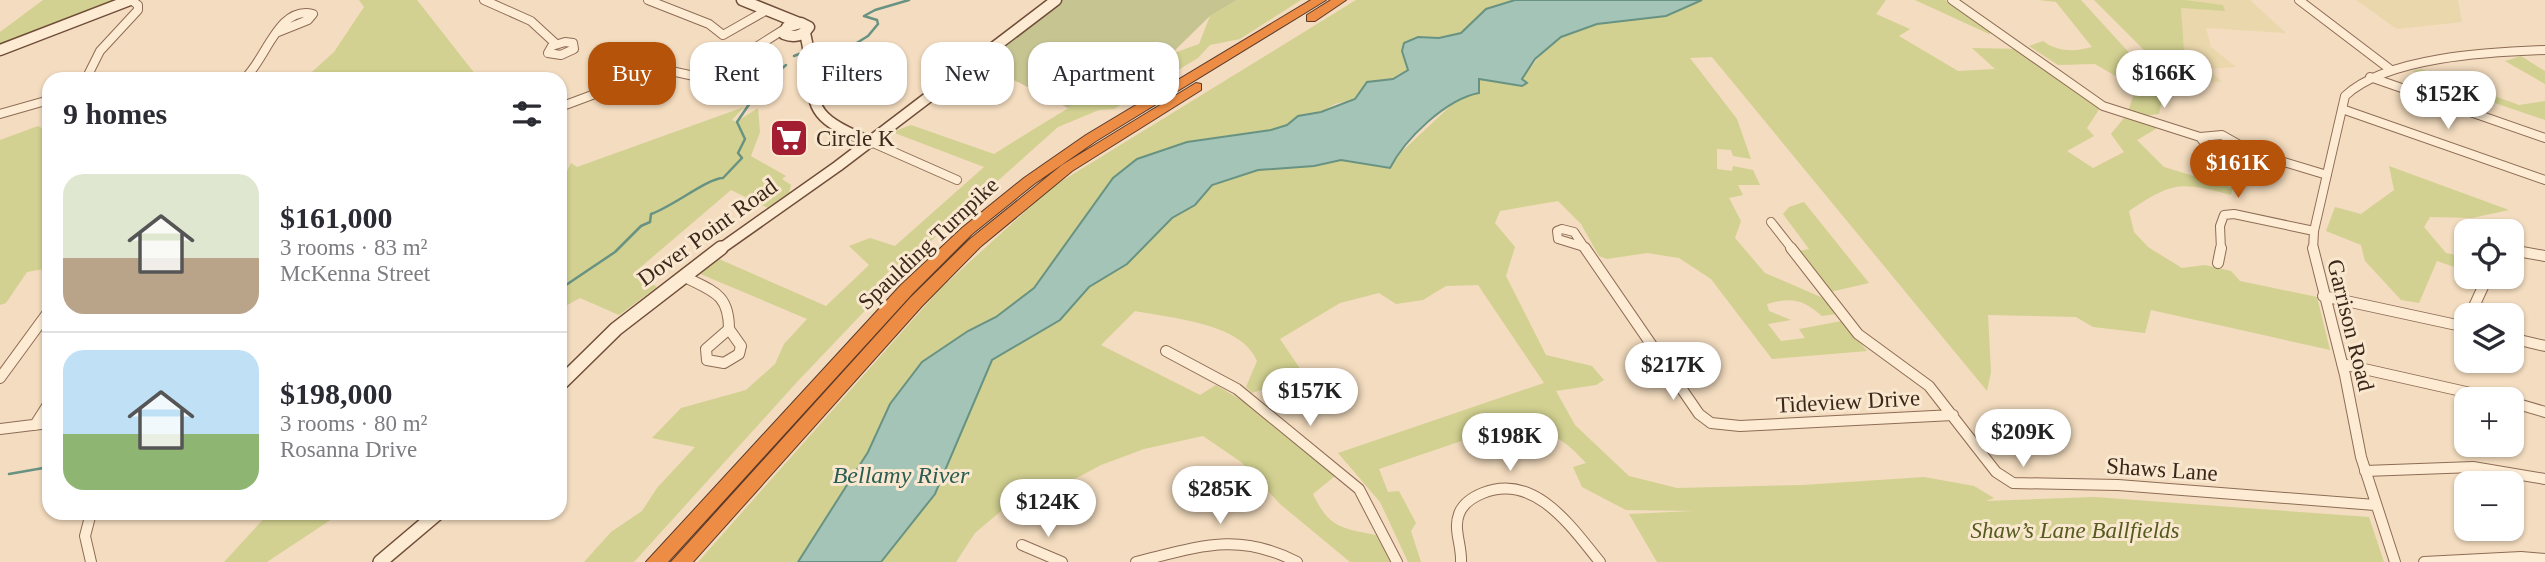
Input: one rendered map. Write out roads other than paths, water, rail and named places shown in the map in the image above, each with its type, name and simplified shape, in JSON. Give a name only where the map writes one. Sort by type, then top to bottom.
[{"type":"highway","name":"Spaulding Turnpike","points":[[656,562],[907,289],[967,231],[1028,181],[1091,138],[1320,0]]},
{"type":"highway","name":"Spaulding Turnpike","points":[[681,562],[916,302],[1011,211],[1067,168],[1130,127],[1340,0]]},
{"type":"main road","name":"Dover Point Road","points":[[567,377],[607,338],[683,276],[871,142],[1056,0]]},
{"type":"street","points":[[484,0],[531,21],[556,44]]},
{"type":"street","points":[[648,0],[709,24],[723,35],[767,10]]},
{"type":"street","points":[[743,0],[809,27],[806,33],[807,42]]},
{"type":"street","points":[[1952,0],[2053,68],[2096,102],[2200,137],[2210,134],[2225,135],[2254,153],[2327,175]]},
{"type":"street","points":[[2300,0],[2391,70]]},
{"type":"street","points":[[0,50],[127,1],[134,14],[100,51],[90,72]]},
{"type":"street","points":[[778,16],[787,33],[799,42]]},
{"type":"street","points":[[768,42],[787,33],[799,23]]},
{"type":"street","points":[[251,72],[261,61],[278,32]]},
{"type":"street","points":[[787,33],[806,33]]},
{"type":"street","name":"Garrison Road","points":[[2395,562],[2365,471],[2342,363],[2313,250],[2314,231],[2342,108],[2348,88],[2391,70],[2545,50]]},
{"type":"street","points":[[567,104],[662,69],[690,76]]},
{"type":"street","points":[[2370,77],[2545,138]]},
{"type":"street","points":[[0,114],[42,102]]},
{"type":"street","points":[[815,105],[831,124],[957,180]]},
{"type":"street","points":[[2342,108],[2545,180]]},
{"type":"street","points":[[2200,137],[2206,145],[2220,152],[2254,153]]},
{"type":"street","points":[[2218,263],[2222,255],[2219,224],[2224,215],[2234,214],[2314,231]]},
{"type":"street","name":"Shaws Lane","points":[[1771,222],[1858,334],[1878,352],[1919,377],[1953,415],[1996,472],[2022,485],[2118,485],[2375,505]]},
{"type":"street","name":"Tideview Drive","points":[[1584,247],[1699,414],[1710,423],[1740,426],[1953,415]]},
{"type":"street","points":[[2524,252],[2545,256]]},
{"type":"street","points":[[683,276],[726,302],[730,313],[729,328]]},
{"type":"street","points":[[2323,296],[2454,324]]},
{"type":"street","points":[[0,378],[42,321]]},
{"type":"street","points":[[2524,341],[2545,346]]},
{"type":"street","points":[[1166,351],[1205,369],[1245,395],[1359,489],[1397,562]]},
{"type":"street","points":[[2342,363],[2454,389]]},
{"type":"street","points":[[2524,406],[2545,412]]},
{"type":"street","points":[[35,425],[42,414]]},
{"type":"street","points":[[0,429],[42,424]]},
{"type":"street","points":[[2365,471],[2473,467],[2545,480]]},
{"type":"street","points":[[1461,562],[1457,522],[1464,505],[1484,492],[1512,489],[1531,493],[1551,506],[1600,562]]},
{"type":"street","points":[[89,520],[85,536],[91,562]]},
{"type":"street","points":[[380,562],[430,520]]},
{"type":"street","points":[[1136,562],[1218,542],[1243,541],[1267,546],[1297,562]]},
{"type":"street","points":[[1022,545],[1062,562]]},
{"type":"street","points":[[2424,562],[2521,557],[2545,559]]},
{"type":"water","name":"Bellamy River","points":[[1515,0],[1702,0],[1666,16],[1597,24],[1561,37],[1535,59],[1522,79],[1527,83],[1522,86],[1479,79],[1479,93],[1453,103],[1428,122],[1406,145],[1390,168],[1341,160],[1314,166],[1258,170],[1212,185],[1195,205],[1172,218],[1127,264],[1089,287],[1060,320],[992,360],[935,494],[881,562],[798,562],[868,452],[890,404],[922,362],[968,331],[996,317],[1034,288],[1113,178],[1137,159],[1187,142],[1271,130],[1287,125],[1298,116],[1321,112],[1355,99],[1367,82],[1393,79],[1408,70],[1402,51],[1404,43],[1418,37],[1439,38],[1461,33],[1486,9]]},
{"type":"waterway","points":[[858,42],[868,36],[878,24],[877,20],[864,16],[909,0]]},
{"type":"waterway","points":[[567,284],[615,252],[641,226],[650,222],[651,214],[708,183],[723,178],[742,158],[738,153],[745,139],[737,122],[752,100],[751,95],[786,65]]},
{"type":"waterway","points":[[9,474],[42,468]]},
{"type":"place","name":"Circle K","points":[[789,138]]},
{"type":"park label","name":"Shaw’s Lane Ballfields","points":[[2075,530]]}]
